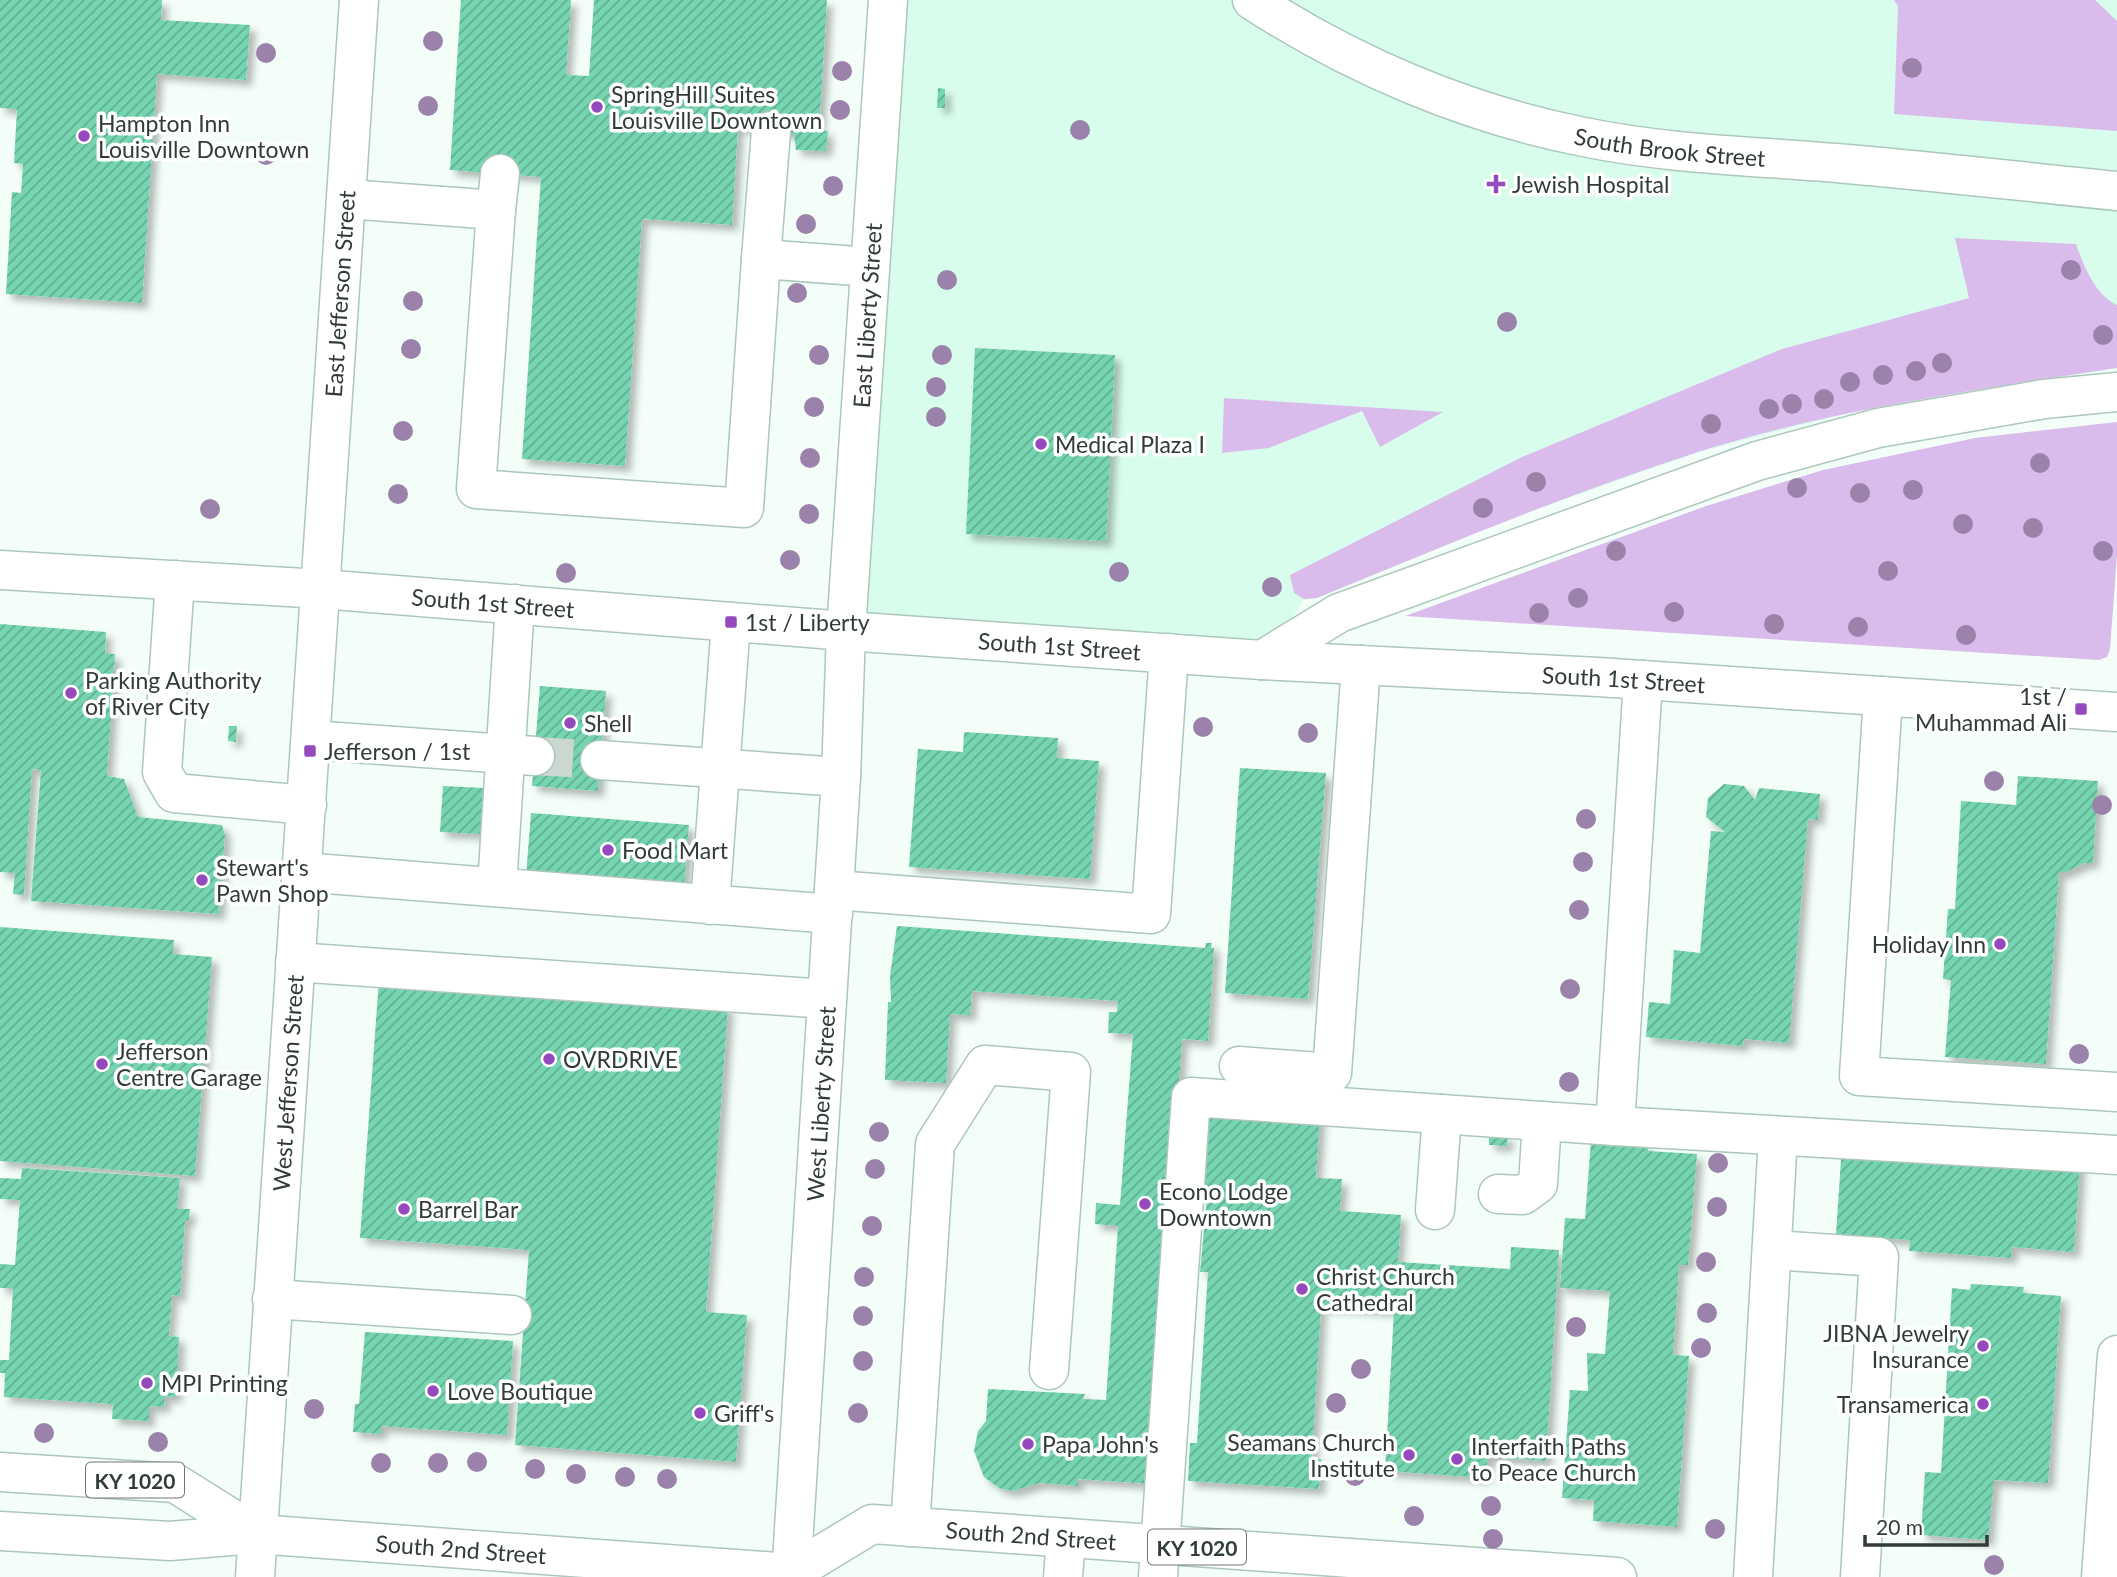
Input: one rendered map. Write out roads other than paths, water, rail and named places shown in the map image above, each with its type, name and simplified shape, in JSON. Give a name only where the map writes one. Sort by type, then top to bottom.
[{"type":"main road","name":"East Jefferson Street","points":[[321,589],[359,0]]},
{"type":"main road","name":"East Liberty Street","points":[[846,631],[888,0]]},
{"type":"main road","name":"South Brook Street","points":[[1252,0],[1356,60],[1455,101],[1583,137],[1713,155],[1846,164],[2117,191]]},
{"type":"main road","points":[[347,199],[498,192],[476,489],[744,508],[771,131]]},
{"type":"main road","points":[[761,259],[870,267]]},
{"type":"main road","points":[[1262,660],[1339,612],[1757,461],[1878,428],[2044,399],[2117,392]]},
{"type":"main road","name":"South 1st Street","points":[[0,570],[321,589],[846,631],[1262,660],[1643,680],[2117,712]]},
{"type":"main road","points":[[175,580],[162,772],[174,793],[307,805]]},
{"type":"main road","name":"West Jefferson Street","points":[[255,1577],[321,589]]},
{"type":"main road","points":[[496,887],[520,755],[516,604]]},
{"type":"main road","points":[[710,905],[731,622]]},
{"type":"main road","name":"West Liberty Street","points":[[794,1576],[841,777],[846,631]]},
{"type":"main road","points":[[302,872],[710,905],[834,902],[1151,914],[1169,653]]},
{"type":"main road","points":[[1239,1066],[1332,1073],[1361,665]]},
{"type":"main road","points":[[1615,1126],[1643,680]]},
{"type":"main road","points":[[1883,696],[1859,1076],[2117,1092]]},
{"type":"main road","points":[[311,740],[520,755]]},
{"type":"main road","points":[[600,760],[841,777]]},
{"type":"main road","points":[[295,962],[827,999]]},
{"type":"main road","points":[[909,1527],[935,1144],[985,1065],[1071,1072],[1049,1370]]},
{"type":"main road","points":[[1160,1561],[1191,1097],[1615,1126],[2117,1155]]},
{"type":"main road","points":[[1435,1210],[1442,1114]]},
{"type":"main road","points":[[1498,1194],[1523,1195],[1538,1184],[1542,1121]]},
{"type":"main road","points":[[1753,1577],[1778,1136]]},
{"type":"main road","points":[[1772,1250],[1879,1257],[1860,1577]]},
{"type":"main road","points":[[272,1299],[512,1315]]},
{"type":"main road","points":[[2101,1577],[2117,1355]]},
{"type":"main road","name":"South 2nd Street","points":[[0,1472],[175,1483],[256,1534]]},
{"type":"main road","name":"South 2nd Street","points":[[0,1531],[170,1541],[256,1534],[794,1576],[872,1524],[1066,1538],[1160,1561],[1617,1577]]},
{"type":"main road","points":[[1063,1577],[1066,1538]]},
{"type":"tunnel","points":[[535,756],[600,760]]},
{"type":"place","name":"SpringHill Suites Louisville Downtown","points":[[597,107]]},
{"type":"place","name":"Hampton Inn Louisville Downtown","points":[[84,136]]},
{"type":"place","name":"Jewish Hospital","points":[[1496,184]]},
{"type":"place","name":"Medical Plaza I","points":[[1041,444]]},
{"type":"place","name":"1st / Liberty","points":[[731,622]]},
{"type":"place","name":"Parking Authority of River City","points":[[71,693]]},
{"type":"place","name":"1st / Muhammad Ali","points":[[2081,709]]},
{"type":"place","name":"Shell","points":[[570,723]]},
{"type":"place","name":"Jefferson / 1st","points":[[310,751]]},
{"type":"place","name":"Food Mart","points":[[608,850]]},
{"type":"place","name":"Stewart's Pawn Shop","points":[[202,880]]},
{"type":"place","name":"Holiday Inn","points":[[2000,944]]},
{"type":"place","name":"OVRDRIVE","points":[[549,1059]]},
{"type":"place","name":"Jefferson Centre Garage","points":[[102,1064]]},
{"type":"place","name":"Econo Lodge Downtown","points":[[1145,1204]]},
{"type":"place","name":"Barrel Bar","points":[[404,1209]]},
{"type":"place","name":"Christ Church Cathedral","points":[[1302,1289]]},
{"type":"place","name":"JIBNA Jewelry Insurance","points":[[1983,1346]]},
{"type":"place","name":"MPI Printing","points":[[147,1383]]},
{"type":"place","name":"Love Boutique","points":[[433,1391]]},
{"type":"place","name":"Transamerica","points":[[1983,1404]]},
{"type":"place","name":"Griff's","points":[[700,1413]]},
{"type":"place","name":"Papa John's","points":[[1028,1444]]},
{"type":"place","name":"Seamans Church Institute","points":[[1409,1455]]},
{"type":"place","name":"Interfaith Paths to Peace Church","points":[[1457,1459]]}]
